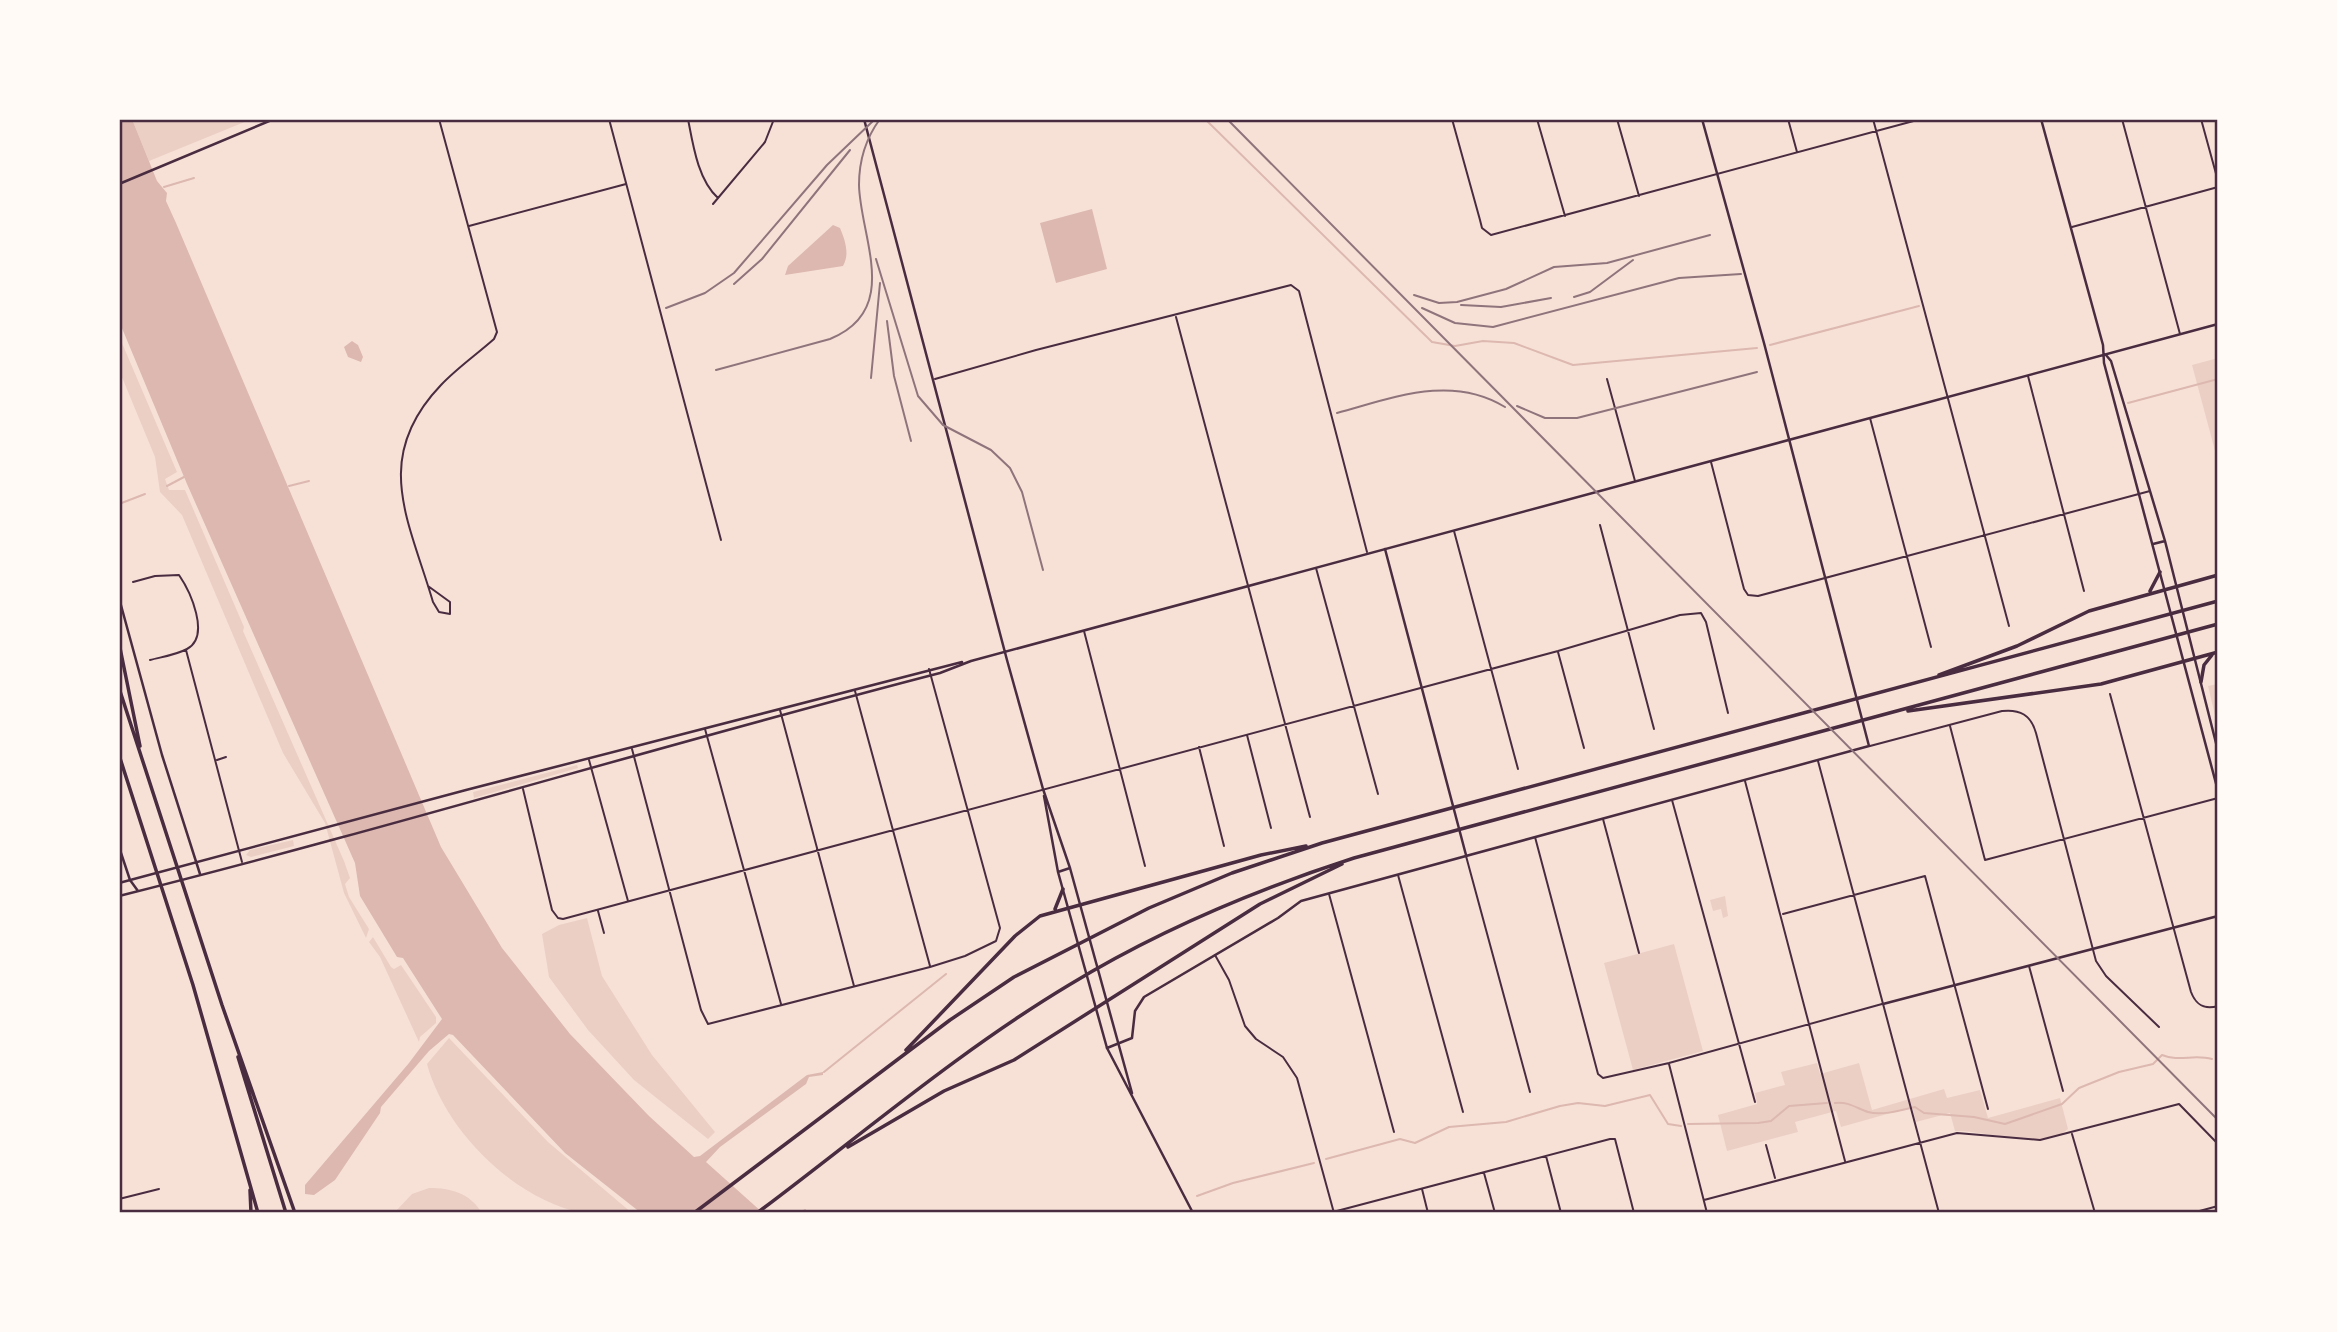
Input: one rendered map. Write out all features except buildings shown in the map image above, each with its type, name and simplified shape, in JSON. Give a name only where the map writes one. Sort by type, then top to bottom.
[{"type":"highway","points":[[2147,593],[2160,572]]},
{"type":"highway","points":[[1914,684],[2017,646],[2089,611],[2218,575]]},
{"type":"highway","points":[[899,1058],[1015,936],[1031,922],[1050,912],[1261,855],[1322,843],[1465,805],[2218,601]]},
{"type":"highway","points":[[757,1213],[993,1035],[1070,984],[1220,907],[1354,858],[2218,624]]},
{"type":"highway","points":[[119,643],[143,758]]},
{"type":"highway","points":[[1895,712],[2101,684],[2216,653]]},
{"type":"highway","points":[[2201,682],[2205,664],[2216,653]]},
{"type":"highway","points":[[119,688],[222,1005],[296,1213]]},
{"type":"highway","points":[[119,755],[168,906],[258,1213]]},
{"type":"highway","points":[[694,1213],[986,995],[1058,952],[1102,929],[1207,883],[1322,843]]},
{"type":"highway","points":[[834,1155],[944,1091],[1014,1060],[1259,904],[1354,858]]},
{"type":"highway","points":[[1050,912],[1058,905],[1063,890]]},
{"type":"highway","points":[[222,1005],[286,1213]]},
{"type":"highway","points":[[249,1181],[251,1213]]},
{"type":"main road","points":[[119,184],[274,119]]},
{"type":"main road","points":[[864,119],[1043,789],[1070,868],[1132,1093],[1193,1213]]},
{"type":"main road","points":[[1107,1048],[1133,1037],[1133,1018],[1141,1000],[1278,918],[1295,904],[1329,892],[1869,746],[1702,119]]},
{"type":"main road","points":[[2041,119],[2218,791]]},
{"type":"main road","points":[[119,883],[929,669],[1006,652],[2218,324]]},
{"type":"main road","points":[[2105,354],[2111,361],[2165,541],[2218,751]]},
{"type":"main road","points":[[2153,544],[2165,541]]},
{"type":"main road","points":[[1385,549],[1466,855]]},
{"type":"main road","points":[[119,598],[162,755],[200,874]]},
{"type":"main road","points":[[119,896],[523,788],[591,766],[931,675],[971,661]]},
{"type":"main road","points":[[1043,789],[1058,872],[1107,1048],[1126,1089],[1132,1093]]},
{"type":"main road","points":[[119,848],[130,880],[138,891]]},
{"type":"main road","points":[[1058,872],[1070,868]]},
{"type":"main road","points":[[1883,1004],[2218,916]]},
{"type":"street","points":[[428,586],[450,602],[450,614],[439,612],[428,586],[403,510],[400,464],[407,435],[422,408],[454,372],[494,340],[497,332],[439,119]]},
{"type":"street","points":[[609,119],[721,540]]},
{"type":"street","points":[[688,119],[705,183],[718,198]]},
{"type":"street","points":[[713,204],[765,142],[774,119]]},
{"type":"street","points":[[1452,119],[1480,220],[1487,233],[1500,235],[1921,119]]},
{"type":"street","points":[[1537,119],[1565,217]]},
{"type":"street","points":[[1617,119],[1639,198]]},
{"type":"street","points":[[1788,119],[1797,153]]},
{"type":"street","points":[[1873,119],[2009,626]]},
{"type":"street","points":[[2122,119],[2180,334]]},
{"type":"street","points":[[2202,119],[2218,181]]},
{"type":"street","points":[[469,226],[627,184]]},
{"type":"street","points":[[2071,227],[2218,187]]},
{"type":"street","points":[[934,380],[1036,350],[1291,285],[1299,291],[1367,554]]},
{"type":"street","points":[[1176,316],[1310,817]]},
{"type":"street","points":[[2028,375],[2084,591]]},
{"type":"street","points":[[1607,379],[1635,481]]},
{"type":"street","points":[[1870,418],[1930,647]]},
{"type":"street","points":[[1711,461],[1748,595],[1758,596],[1985,533],[2150,491]]},
{"type":"street","points":[[1600,525],[1654,729]]},
{"type":"street","points":[[1454,530],[1518,769]]},
{"type":"street","points":[[1316,567],[1378,794]]},
{"type":"street","points":[[133,582],[155,576],[179,575],[188,592],[198,626],[197,638],[186,650],[150,660]]},
{"type":"street","points":[[523,788],[552,910],[558,918],[598,911],[817,848],[1558,651],[1680,615],[1701,613],[1728,713]]},
{"type":"street","points":[[1084,630],[1145,866]]},
{"type":"street","points":[[186,650],[243,863]]},
{"type":"street","points":[[1558,651],[1584,748]]},
{"type":"street","points":[[632,749],[708,1024],[930,967],[965,956],[996,941],[1000,928],[929,669]]},
{"type":"street","points":[[855,689],[930,967]]},
{"type":"street","points":[[2110,694],[2191,992],[2198,1004],[2218,1006]]},
{"type":"street","points":[[780,709],[855,987]]},
{"type":"street","points":[[1869,746],[2014,710],[2029,718],[2036,733],[2095,961],[2106,976],[2159,1027]]},
{"type":"street","points":[[1950,724],[1985,860],[2218,798]]},
{"type":"street","points":[[705,729],[781,1005]]},
{"type":"street","points":[[1246,734],[1271,828]]},
{"type":"street","points":[[1199,746],[1224,846]]},
{"type":"street","points":[[216,760],[226,757]]},
{"type":"street","points":[[589,760],[628,902]]},
{"type":"street","points":[[1817,760],[1939,1213]]},
{"type":"street","points":[[1745,780],[1845,1161]]},
{"type":"street","points":[[1671,799],[1755,1102]]},
{"type":"street","points":[[1603,818],[1639,953]]},
{"type":"street","points":[[1535,836],[1598,1074],[1602,1078],[1669,1063],[1883,1004]]},
{"type":"street","points":[[1466,855],[1530,1092]]},
{"type":"street","points":[[1398,874],[1462,1112]]},
{"type":"street","points":[[1782,914],[1925,876],[1988,1109]]},
{"type":"street","points":[[1329,892],[1394,1132]]},
{"type":"street","points":[[598,911],[604,933]]},
{"type":"street","points":[[1215,955],[1229,980],[1245,1026],[1256,1039],[1283,1056],[1295,1073],[1334,1212],[1615,1139],[1634,1213]]},
{"type":"street","points":[[2029,965],[2063,1091]]},
{"type":"street","points":[[1669,1063],[1707,1213]]},
{"type":"street","points":[[1704,1200],[1957,1133],[2027,1140],[2072,1133],[2179,1104],[2218,1144]]},
{"type":"street","points":[[2072,1133],[2095,1213]]},
{"type":"street","points":[[1766,1145],[1775,1180]]},
{"type":"street","points":[[1546,1155],[1561,1213]]},
{"type":"street","points":[[1484,1171],[1495,1213]]},
{"type":"street","points":[[1421,1188],[1428,1213]]},
{"type":"street","points":[[119,1199],[159,1189]]},
{"type":"street","points":[[2192,1213],[2218,1206]]},
{"type":"shaded area","points":[[119,119],[132,119],[157,181],[167,193],[166,201],[441,847],[502,948],[570,1034],[649,1116],[694,1157],[700,1156],[807,1075],[823,1072],[823,1075],[809,1077],[806,1084],[720,1147],[706,1162],[763,1213],[641,1213],[565,1153],[453,1035],[449,1034],[429,1051],[381,1107],[380,1113],[335,1180],[314,1195],[305,1194],[305,1185],[409,1063],[442,1019],[403,958],[397,957],[360,896],[355,863],[187,484],[119,321]]},
{"type":"shaded area","points":[[132,119],[252,119],[149,161]]},
{"type":"shaded area","points":[[1092,209],[1107,269],[1056,283],[1040,223]]},
{"type":"shaded area","points":[[833,225],[840,228],[845,242],[846,257],[843,266],[785,275],[788,266]]},
{"type":"shaded area","points":[[119,336],[177,472],[165,479],[169,490],[185,490],[244,627],[243,631],[344,861],[350,878],[345,884],[349,897],[369,929],[366,938],[344,893],[325,823],[283,753],[182,515],[160,492],[155,457],[119,370]]},
{"type":"shaded area","points":[[352,341],[358,345],[363,357],[361,362],[348,357],[344,347]]},
{"type":"shaded area","points":[[2218,358],[2218,462],[2192,365]]},
{"type":"shaded area","points":[[2218,684],[2218,728],[2208,686]]},
{"type":"shaded area","points":[[577,765],[578,768],[474,798],[473,792]]},
{"type":"shaded area","points":[[293,840],[294,846],[251,857],[246,855],[250,850]]},
{"type":"shaded area","points":[[1725,896],[1728,916],[1723,918],[1721,909],[1713,911],[1710,900]]},
{"type":"shaded area","points":[[587,918],[602,976],[652,1055],[715,1132],[708,1139],[634,1080],[588,1030],[549,977],[542,934],[559,925]]},
{"type":"shaded area","points":[[373,937],[391,967],[394,969],[401,965],[436,1017],[436,1023],[420,1037],[419,1042],[380,957],[369,942]]},
{"type":"shaded area","points":[[1674,944],[1703,1051],[1633,1070],[1604,963]]},
{"type":"shaded area","points":[[449,1038],[548,1142],[632,1213],[589,1214],[558,1206],[532,1194],[486,1159],[449,1114],[427,1064]]},
{"type":"shaded area","points":[[1817,1063],[1820,1074],[1859,1063],[1872,1110],[1944,1089],[1947,1098],[1980,1090],[1988,1118],[2060,1098],[2068,1129],[2058,1135],[2030,1139],[1955,1131],[1950,1113],[1916,1122],[1912,1107],[1841,1127],[1836,1111],[1795,1122],[1798,1132],[1727,1151],[1718,1115],[1757,1104],[1755,1093],[1785,1085],[1781,1072]]},
{"type":"shaded area","points":[[429,1188],[445,1189],[466,1196],[482,1213],[394,1213],[412,1194]]},
{"type":"waterway","points":[[1205,119],[1432,342],[1455,346],[1483,341],[1514,343],[1573,365],[1757,348]]},
{"type":"waterway","points":[[164,187],[194,178]]},
{"type":"waterway","points":[[1770,345],[1919,306]]},
{"type":"waterway","points":[[2128,403],[2218,379]]},
{"type":"waterway","points":[[167,486],[184,477]]},
{"type":"waterway","points":[[289,486],[309,481]]},
{"type":"waterway","points":[[119,504],[145,494]]},
{"type":"waterway","points":[[824,1072],[946,974]]},
{"type":"waterway","points":[[1835,1103],[1849,1104],[1874,1113],[1915,1107],[1924,1113],[1974,1117],[2005,1124],[2062,1104],[2079,1088],[2119,1072],[2153,1064],[2162,1055],[2212,1059]]},
{"type":"waterway","points":[[1326,1159],[1400,1139],[1415,1143],[1449,1127],[1506,1122],[1560,1106],[1578,1103],[1605,1106],[1650,1095],[1668,1124],[1681,1126]]},
{"type":"waterway","points":[[1688,1124],[1758,1123],[1771,1121],[1789,1106],[1827,1103]]},
{"type":"waterway","points":[[1197,1196],[1233,1183],[1314,1163]]},
{"type":"waterway","points":[[800,1213],[805,1210]]},
{"type":"railway","points":[[716,370],[830,339],[852,326],[865,310],[871,291],[872,271],[859,176],[867,142],[880,119]]},
{"type":"railway","points":[[1227,119],[2218,1120]]},
{"type":"railway","points":[[666,308],[705,293],[734,273],[827,165],[873,121]]},
{"type":"railway","points":[[734,284],[762,259],[850,150]]},
{"type":"railway","points":[[1414,295],[1439,303],[1457,302],[1506,289],[1554,267],[1607,263],[1710,235]]},
{"type":"railway","points":[[876,259],[918,396],[943,425],[991,450],[1010,468],[1022,492],[1043,570]]},
{"type":"railway","points":[[1574,297],[1590,292],[1633,260]]},
{"type":"railway","points":[[1422,308],[1455,323],[1493,327],[1679,278],[1741,274]]},
{"type":"railway","points":[[871,378],[880,283]]},
{"type":"railway","points":[[1461,305],[1501,307],[1551,298]]},
{"type":"railway","points":[[887,321],[894,376],[911,441]]},
{"type":"railway","points":[[1517,406],[1545,418],[1577,418],[1757,372]]},
{"type":"railway","points":[[1337,413],[1401,396],[1443,390],[1485,397],[1505,407]]}]
